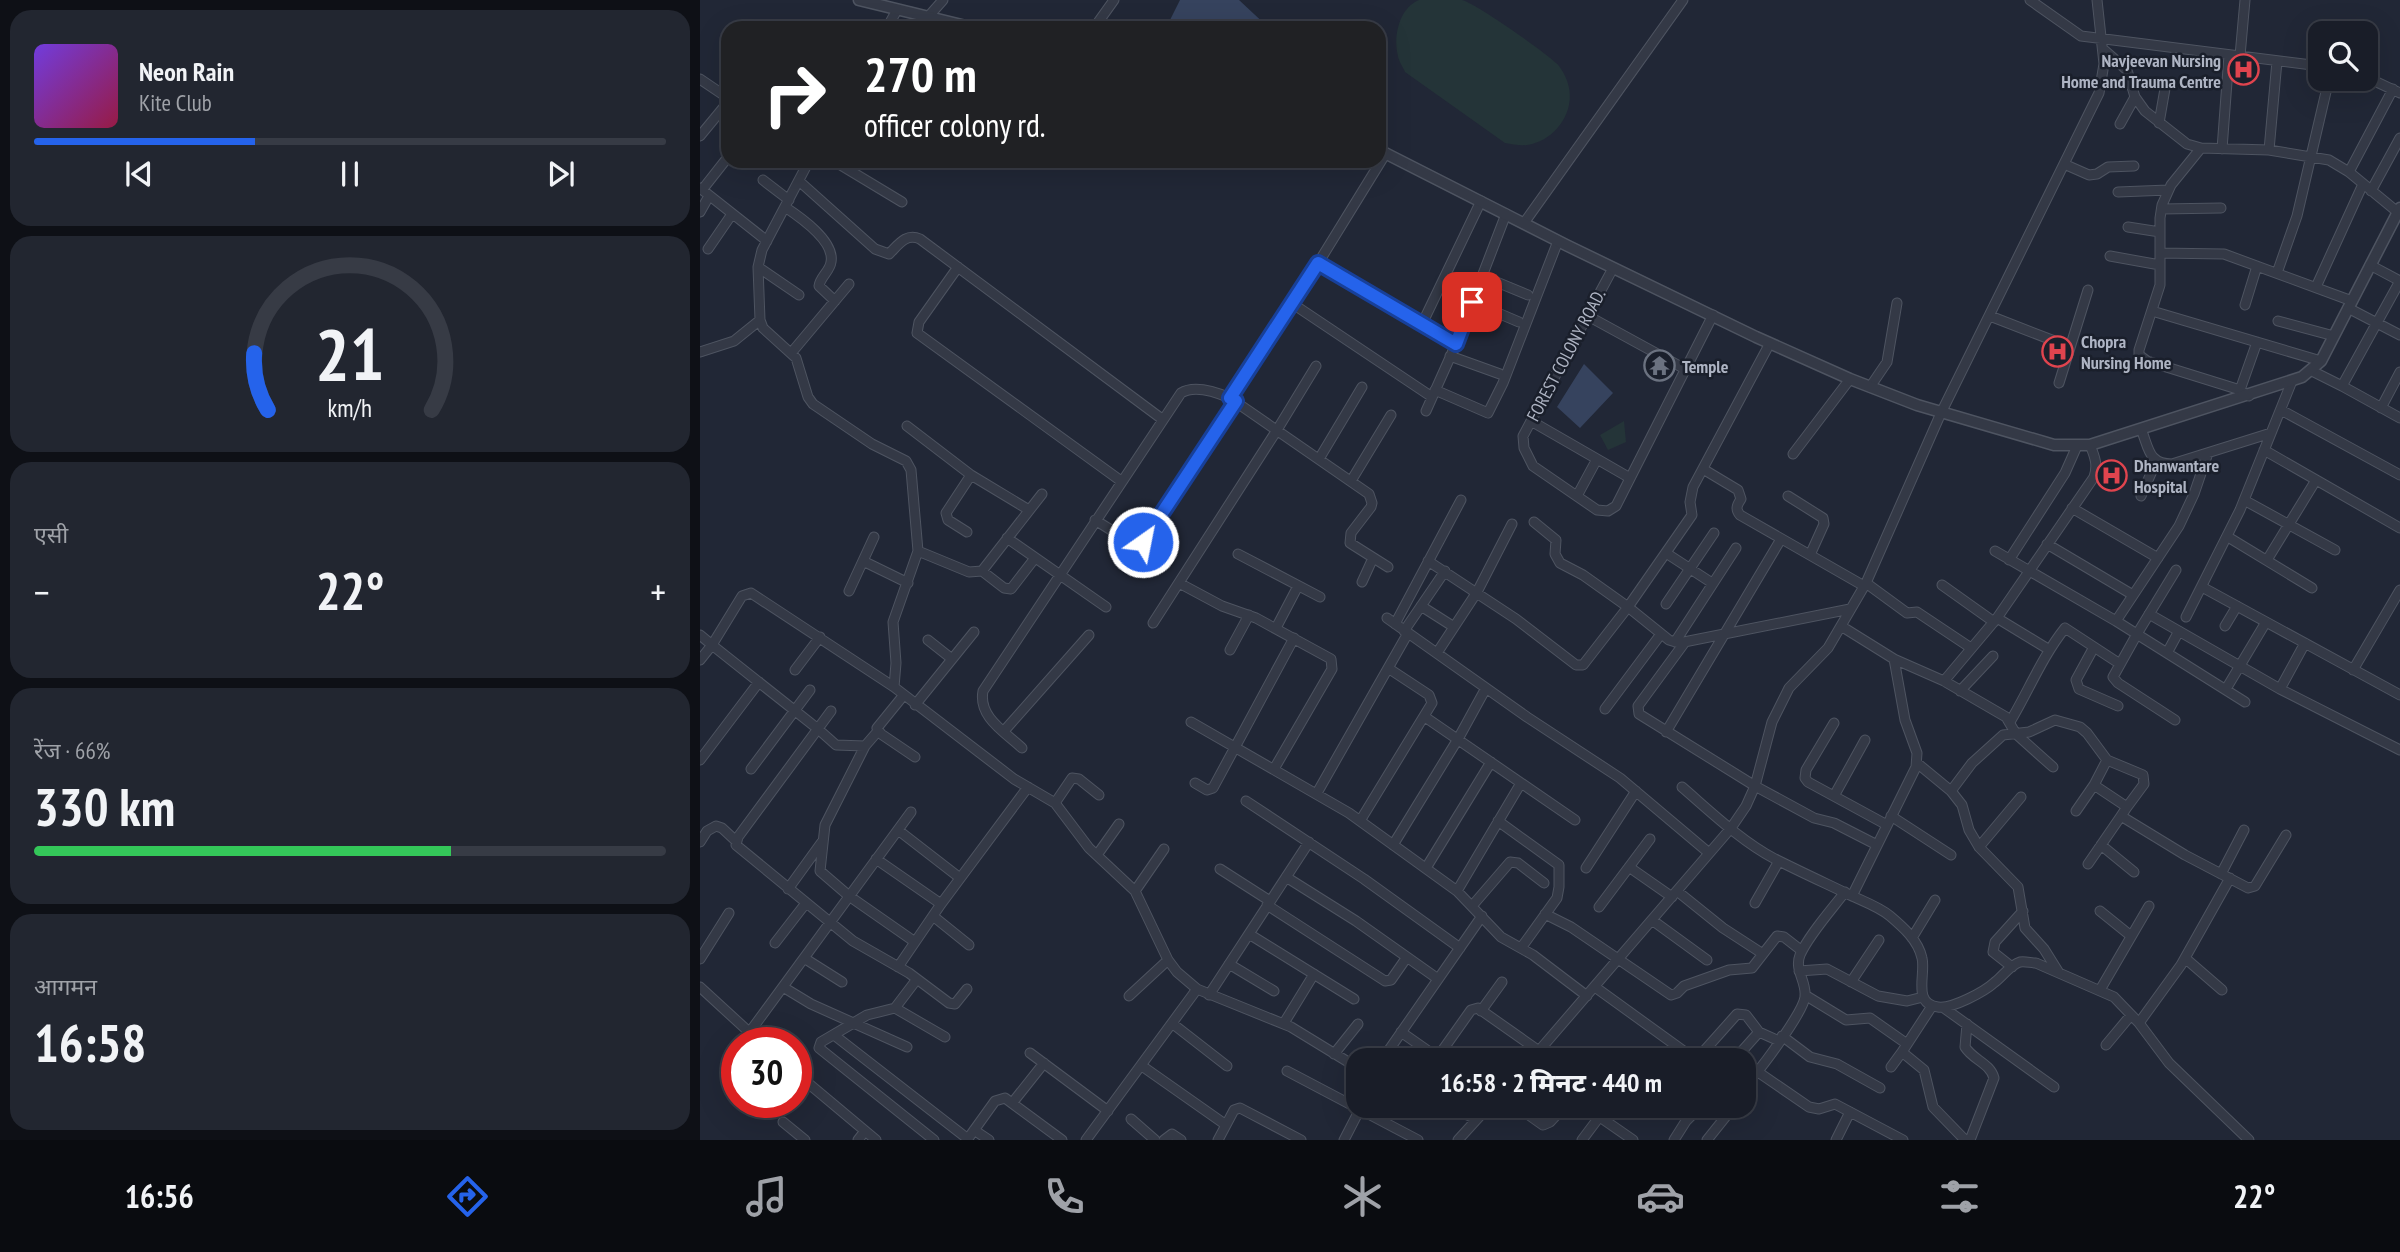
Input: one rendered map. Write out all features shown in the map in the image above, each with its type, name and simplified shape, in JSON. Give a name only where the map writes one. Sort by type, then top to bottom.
[{"type":"street","points":[[859,0],[945,21]]},
{"type":"street","points":[[1099,21],[1114,0]]},
{"type":"street","points":[[1524,223],[1683,0]]},
{"type":"street","points":[[2030,0],[2081,36],[2103,45],[2308,64]]},
{"type":"street","points":[[1542,1048],[1731,828],[1746,806],[1755,786],[1772,722],[1788,688],[1828,648],[1865,585],[1941,413],[2098,93],[2104,64],[2096,0]]},
{"type":"street","points":[[2240,56],[2245,0]]},
{"type":"street","points":[[928,17],[937,2]]},
{"type":"street","points":[[891,21],[897,10]]},
{"type":"street","points":[[1386,153],[1558,241],[1850,379],[1941,413],[2054,445],[2090,445],[2244,393],[2292,382],[2312,371],[2321,361],[2399,212],[2349,172],[2329,160],[2269,150],[2201,148],[2187,144],[2145,111],[2135,97],[2127,70],[2103,45]]},
{"type":"street","points":[[2222,149],[2229,55]]},
{"type":"street","points":[[2269,150],[2277,61]]},
{"type":"street","points":[[700,79],[721,95]]},
{"type":"street","points":[[2349,172],[2397,91],[2378,82]]},
{"type":"street","points":[[2159,123],[2166,83]]},
{"type":"street","points":[[2277,273],[2297,216],[2326,91]]},
{"type":"street","points":[[2120,124],[2135,97]]},
{"type":"street","points":[[700,136],[721,109]]},
{"type":"street","points":[[2371,191],[2400,138]]},
{"type":"street","points":[[2201,148],[2168,190],[2162,209],[2160,285],[2138,350],[2142,359],[2244,393]]},
{"type":"street","points":[[2064,164],[2089,175],[2097,174],[2108,167],[2134,166]]},
{"type":"street","points":[[700,212],[704,191],[721,167]]},
{"type":"street","points":[[806,168],[762,250],[758,267],[760,320],[768,335],[792,352],[801,366],[805,388],[813,404],[872,444],[909,465],[918,551],[893,622],[896,663],[894,687]]},
{"type":"street","points":[[845,168],[901,202]]},
{"type":"street","points":[[1095,520],[1132,543],[1141,544],[1293,304],[1374,168]]},
{"type":"street","points":[[764,180],[829,246],[832,261],[819,281],[819,286],[835,301]]},
{"type":"street","points":[[799,181],[875,249],[889,254],[906,237],[913,236],[1163,419]]},
{"type":"street","points":[[2316,288],[2363,184]]},
{"type":"street","points":[[2118,192],[2168,190]]},
{"type":"street","points":[[704,191],[767,241]]},
{"type":"street","points":[[1422,324],[1482,201]]},
{"type":"street","points":[[2162,209],[2221,208]]},
{"type":"street","points":[[708,249],[732,214]]},
{"type":"street","points":[[1426,411],[1456,344],[1506,214]]},
{"type":"street","points":[[2128,227],[2160,232]]},
{"type":"street","points":[[1293,304],[1434,394],[1488,413],[1503,383],[1558,241]]},
{"type":"street","points":[[2160,253],[2224,254],[2316,288],[2400,335]]},
{"type":"street","points":[[2110,256],[2160,265]]},
{"type":"street","points":[[1318,263],[1456,344]]},
{"type":"street","points":[[2342,386],[2400,281],[2370,265]]},
{"type":"street","points":[[2245,305],[2257,266]]},
{"type":"street","points":[[758,267],[799,295]]},
{"type":"street","points":[[958,267],[919,322],[917,333],[1121,481]]},
{"type":"street","name":"FOREST COLONY ROAD.","points":[[1614,268],[1523,436],[1527,457],[1533,466],[1597,510],[1608,511],[1616,506],[1713,316]]},
{"type":"street","points":[[1482,276],[1528,295]]},
{"type":"street","points":[[792,352],[849,284]]},
{"type":"street","points":[[2059,383],[2088,290]]},
{"type":"street","points":[[1472,302],[1519,321]]},
{"type":"street","points":[[1870,387],[1887,362],[1897,303]]},
{"type":"street","points":[[2152,311],[2321,361]]},
{"type":"street","points":[[1588,316],[1685,369]]},
{"type":"street","points":[[1990,316],[2070,347]]},
{"type":"street","points":[[700,352],[734,341],[760,320]]},
{"type":"street","points":[[2278,321],[2334,336]]},
{"type":"street","points":[[2244,393],[2257,342]]},
{"type":"street","points":[[1428,561],[1477,592],[1579,666],[1586,663],[1692,514],[1690,495],[1770,343]]},
{"type":"street","points":[[1450,356],[1500,374]]},
{"type":"street","points":[[1153,623],[1316,366]]},
{"type":"street","points":[[2312,371],[2400,418]]},
{"type":"street","points":[[2381,408],[2400,372]]},
{"type":"street","points":[[1793,454],[1850,379]]},
{"type":"street","points":[[2186,617],[2245,500],[2292,382]]},
{"type":"street","points":[[1319,459],[1362,387]]},
{"type":"street","points":[[1022,748],[983,709],[983,691],[1121,481],[1186,389],[1233,400],[1369,494],[1372,503],[1351,533],[1350,543],[1388,567]]},
{"type":"street","points":[[2281,410],[2400,475]]},
{"type":"street","points":[[1350,481],[1391,415]]},
{"type":"street","points":[[1531,421],[1630,478]]},
{"type":"street","points":[[907,426],[971,475],[1029,510]]},
{"type":"street","points":[[2141,429],[2156,462],[2141,496]]},
{"type":"street","points":[[2156,462],[2172,464],[2271,433]]},
{"type":"street","points":[[1944,681],[1995,620],[2094,477],[2096,459],[2090,445]]},
{"type":"street","points":[[2009,560],[2065,474],[2077,446]]},
{"type":"street","points":[[2264,450],[2400,528]]},
{"type":"street","points":[[2116,621],[2186,513],[2208,453]]},
{"type":"street","points":[[1577,496],[1597,459]]},
{"type":"street","points":[[1703,469],[1738,490],[1741,499],[1737,512],[1740,515],[1865,585],[1907,613],[1917,612],[1971,648]]},
{"type":"street","points":[[967,532],[948,520],[946,513],[971,475]]},
{"type":"street","points":[[2267,561],[2316,480]]},
{"type":"street","points":[[918,551],[969,572],[982,570],[1042,494]]},
{"type":"street","points":[[1788,496],[1823,518],[1824,524],[1810,555]]},
{"type":"street","points":[[1461,500],[1391,621],[1607,769],[1709,853]]},
{"type":"street","points":[[2245,500],[2335,550]]},
{"type":"street","points":[[2072,508],[2158,558]]},
{"type":"street","points":[[1534,522],[1556,540],[1555,554],[1560,563],[1583,575],[1675,642],[1850,610]]},
{"type":"street","points":[[1437,653],[1477,592],[1512,524]]},
{"type":"street","points":[[1666,604],[1714,533]]},
{"type":"street","points":[[849,591],[874,537]]},
{"type":"street","points":[[2228,537],[2312,588]]},
{"type":"street","points":[[1007,538],[1106,607]]},
{"type":"street","points":[[1666,732],[1781,539]]},
{"type":"street","points":[[2046,544],[2133,595]]},
{"type":"street","points":[[1675,642],[1736,548]]},
{"type":"street","points":[[1995,551],[2116,621],[2245,702]]},
{"type":"street","points":[[1666,552],[1712,583]]},
{"type":"street","points":[[1238,554],[1320,597]]},
{"type":"street","points":[[982,570],[1004,588],[1011,589],[1035,558]]},
{"type":"street","points":[[1362,582],[1373,558]]},
{"type":"street","points":[[863,562],[908,583]]},
{"type":"street","points":[[2175,720],[2115,680],[2114,673],[2176,570]]},
{"type":"street","points":[[1317,793],[1406,632],[1445,571]]},
{"type":"street","points":[[1179,583],[1216,603],[1276,628],[1326,655],[1333,664],[1274,769]]},
{"type":"street","points":[[1942,585],[1995,620],[2048,649]]},
{"type":"street","points":[[1276,628],[1298,586]]},
{"type":"street","points":[[2202,587],[2400,695]]},
{"type":"street","points":[[2353,670],[2400,590]]},
{"type":"street","points":[[700,660],[742,596],[751,593],[894,687],[1014,779],[1055,803],[1082,839],[1135,891],[1168,960],[1177,972],[1197,989],[1284,1023],[1346,1062]]},
{"type":"street","points":[[1421,606],[1454,627]]},
{"type":"street","points":[[2225,626],[2236,606]]},
{"type":"street","points":[[2149,614],[2280,689],[2400,750]]},
{"type":"street","points":[[1230,650],[1249,615]]},
{"type":"street","points":[[2226,690],[2266,622]]},
{"type":"street","points":[[1841,626],[1894,659],[1944,681],[2010,722],[2017,734],[2053,766]]},
{"type":"street","points":[[2010,722],[2027,694],[2048,649],[2065,628],[2120,664]]},
{"type":"street","points":[[2167,653],[2179,631]]},
{"type":"street","points":[[915,705],[974,632]]},
{"type":"street","points":[[1605,709],[1661,634]]},
{"type":"street","points":[[700,635],[835,745],[866,746]]},
{"type":"street","points":[[1004,731],[1089,635]]},
{"type":"street","points":[[795,670],[820,637]]},
{"type":"street","points":[[1195,783],[1207,790],[1213,788],[1294,638]]},
{"type":"street","points":[[928,640],[952,659]]},
{"type":"street","points":[[1685,642],[1638,706],[1641,717],[1755,786],[1814,818],[1834,823],[1877,845]]},
{"type":"street","points":[[2280,689],[2305,643]]},
{"type":"street","points":[[2094,647],[2076,680],[2076,685],[2079,689],[2118,706]]},
{"type":"street","points":[[1961,691],[1993,656]]},
{"type":"street","points":[[1894,659],[1905,720],[1917,753],[1917,763],[1877,845],[1848,894],[1802,951],[1798,963],[1805,995],[1802,1008],[1758,1072],[1809,1107],[1819,1109],[1835,1104],[1903,1140]]},
{"type":"street","points":[[1360,821],[1431,708],[1432,699],[1388,668]]},
{"type":"street","points":[[700,760],[759,682]]},
{"type":"street","points":[[1393,845],[1486,688]]},
{"type":"street","points":[[751,769],[810,690]]},
{"type":"street","points":[[903,696],[878,725],[878,731],[866,746],[825,825],[820,871],[849,897],[915,942]]},
{"type":"street","points":[[736,841],[831,711]]},
{"type":"street","points":[[1425,717],[1574,820]]},
{"type":"street","points":[[1951,791],[1972,763],[1998,738],[2009,733],[2029,732],[2048,722],[2063,721],[2087,733],[2107,760],[2140,773],[2145,778],[2144,784],[2088,864]]},
{"type":"street","points":[[1191,722],[1317,793],[1360,821],[1457,891],[1501,937],[1540,959],[1587,996]]},
{"type":"street","points":[[1834,723],[1805,774],[1808,782],[1951,855]]},
{"type":"street","points":[[878,731],[915,757]]},
{"type":"street","points":[[1834,796],[1866,740]]},
{"type":"street","points":[[2076,811],[2107,760]]},
{"type":"street","points":[[1426,868],[1490,762]]},
{"type":"street","points":[[1917,763],[1951,791],[1962,805],[1969,830],[1979,846],[2014,881],[2021,896],[2028,934],[2044,950],[2059,973]]},
{"type":"street","points":[[1055,803],[1072,778],[1079,779],[1099,795]]},
{"type":"street","points":[[1457,891],[1521,783]]},
{"type":"street","points":[[2094,785],[2127,807]]},
{"type":"street","points":[[898,967],[1028,787]]},
{"type":"street","points":[[1682,787],[1731,828],[1779,861],[1887,913],[1912,939],[1922,959],[1923,998],[1932,1006],[1944,1008],[2054,1087]]},
{"type":"street","points":[[1587,868],[1636,791]]},
{"type":"street","points":[[1979,846],[2021,797]]},
{"type":"street","points":[[1246,801],[1460,948]]},
{"type":"street","points":[[753,1027],[911,812]]},
{"type":"street","points":[[2121,816],[2248,888],[2255,886],[2286,835]]},
{"type":"street","points":[[1498,821],[1559,865],[1558,893],[1521,948]]},
{"type":"street","points":[[1097,855],[1119,824]]},
{"type":"street","points":[[700,842],[707,831],[716,826],[722,828],[736,841],[738,848],[863,947],[917,979],[952,1004],[957,1002],[967,989]]},
{"type":"street","points":[[898,830],[960,878]]},
{"type":"street","points":[[2139,1023],[2185,958],[2244,830]]},
{"type":"street","points":[[1599,907],[1650,839]]},
{"type":"street","points":[[788,889],[823,840]]},
{"type":"street","points":[[1209,995],[1309,842]]},
{"type":"street","points":[[2101,845],[2134,872]]},
{"type":"street","points":[[1135,891],[1164,849]]},
{"type":"street","points":[[876,859],[941,904]]},
{"type":"street","points":[[1755,903],[1779,861]]},
{"type":"street","points":[[1472,906],[1510,862],[1518,863],[1544,883]]},
{"type":"street","points":[[1629,867],[1763,954]]},
{"type":"street","points":[[1220,869],[1385,981],[1391,980],[1407,957]]},
{"type":"street","points":[[1286,877],[1356,921],[1438,979]]},
{"type":"street","points":[[1912,939],[1935,900]]},
{"type":"street","points":[[775,943],[806,903]]},
{"type":"street","points":[[2100,990],[2149,906]]},
{"type":"street","points":[[2012,967],[1993,952],[1992,947],[2023,911]]},
{"type":"street","points":[[2100,911],[2132,936]]},
{"type":"street","points":[[700,959],[729,913]]},
{"type":"street","points":[[1545,914],[1571,927],[1671,995],[1688,984],[1729,970],[1752,968],[1777,936],[1784,937],[1802,951]]},
{"type":"street","points":[[933,916],[969,945]]},
{"type":"street","points":[[1390,1048],[1482,916]]},
{"type":"street","points":[[1652,920],[1707,960]]},
{"type":"street","points":[[1249,934],[1354,999]]},
{"type":"street","points":[[1851,982],[1879,940]]},
{"type":"street","points":[[804,958],[842,982]]},
{"type":"street","points":[[2185,958],[2222,990]]},
{"type":"street","points":[[1129,996],[1168,960]]},
{"type":"street","points":[[1944,1008],[1989,988],[2019,962],[2036,963],[2100,990],[2114,997],[2132,1015],[2169,1063],[2249,1140]]},
{"type":"street","points":[[1229,964],[1274,991]]},
{"type":"street","points":[[1798,971],[1827,970],[1878,996],[1908,1001],[1923,998]]},
{"type":"street","points":[[1284,1023],[1314,974]]},
{"type":"street","points":[[917,979],[895,1008],[867,1015],[821,1042],[819,1048],[934,1140]]},
{"type":"street","points":[[1481,1011],[1502,982]]},
{"type":"street","points":[[700,986],[743,1027]]},
{"type":"street","points":[[783,987],[800,998],[907,1047]]},
{"type":"street","points":[[1595,987],[1679,1048]]},
{"type":"street","points":[[1086,1140],[1197,989]]},
{"type":"street","points":[[1805,995],[1846,1020],[1870,1018],[1905,1048],[1924,1070],[1933,1107],[1968,1140],[1994,1078],[1990,1068],[1970,1054],[1965,1047],[1967,1024]]},
{"type":"street","points":[[1891,1067],[1932,1006]]},
{"type":"street","points":[[895,1008],[945,1037]]},
{"type":"street","points":[[1446,1048],[1475,1008],[1535,1048]]},
{"type":"street","points":[[1707,1048],[1738,1014],[1746,1015],[1759,1032],[1781,1039],[1810,1057],[1838,1064],[1880,1088]]},
{"type":"street","points":[[2106,1045],[2132,1015]]},
{"type":"street","points":[[1173,1024],[1227,1066]]},
{"type":"street","points":[[1334,1054],[1358,1024]]},
{"type":"street","points":[[1401,1032],[1424,1048]]},
{"type":"street","points":[[1745,1048],[1759,1032]]},
{"type":"street","points":[[834,1035],[968,1140],[995,1101],[1005,1098],[1062,1140]]},
{"type":"street","points":[[1030,1053],[1108,1111]]},
{"type":"street","points":[[1013,1102],[1044,1063]]},
{"type":"street","points":[[1142,1066],[1226,1125]]},
{"type":"street","points":[[1287,1071],[1346,1103]]},
{"type":"street","points":[[812,1086],[876,1140]]},
{"type":"street","points":[[1218,1140],[1234,1110],[1240,1108],[1301,1140]]},
{"type":"street","points":[[1836,1140],[1850,1111]]},
{"type":"street","points":[[1344,1140],[1356,1118]]},
{"type":"street","points":[[1375,1118],[1418,1140]]},
{"type":"street","points":[[1533,1118],[1543,1125],[1554,1118]]},
{"type":"street","points":[[1582,1140],[1598,1118]]},
{"type":"street","points":[[1603,1118],[1633,1140]]},
{"type":"street","points":[[1674,1140],[1689,1118]]},
{"type":"street","points":[[1707,1140],[1725,1118]]},
{"type":"street","points":[[1132,1119],[1155,1140]]},
{"type":"street","points":[[1458,1140],[1477,1119]]},
{"type":"street","points":[[783,1122],[805,1140]]},
{"type":"street","points":[[974,1130],[989,1140]]},
{"type":"street","points":[[858,1140],[865,1131]]},
{"type":"street","points":[[1164,1140],[1172,1134],[1181,1140]]},
{"type":"shaded area","points":[[1419,0],[1462,0],[1469,3],[1510,28],[1557,64],[1565,76],[1570,99],[1568,110],[1557,129],[1538,142],[1527,145],[1505,143],[1405,72],[1398,56],[1397,32],[1402,16]]},
{"type":"shaded area","points":[[1624,421],[1626,442],[1608,450],[1600,435]]},
{"type":"water","points":[[1180,0],[1239,0],[1262,21],[1170,21]]},
{"type":"water","points":[[1584,364],[1613,393],[1580,428],[1557,407]]},
{"type":"place","name":"Navjeevan Nursing Home and Trauma Centre","points":[[2244,70]]},
{"type":"place","name":"Chopra Nursing Home","points":[[2058,351]]},
{"type":"place","name":"Temple","points":[[1659,366]]},
{"type":"place","name":"Dhanwantare Hospital","points":[[2111,475]]},
{"type":"route","points":[[1143,542],[1236,401],[1230,398],[1318,263],[1456,344],[1472,302]]}]
